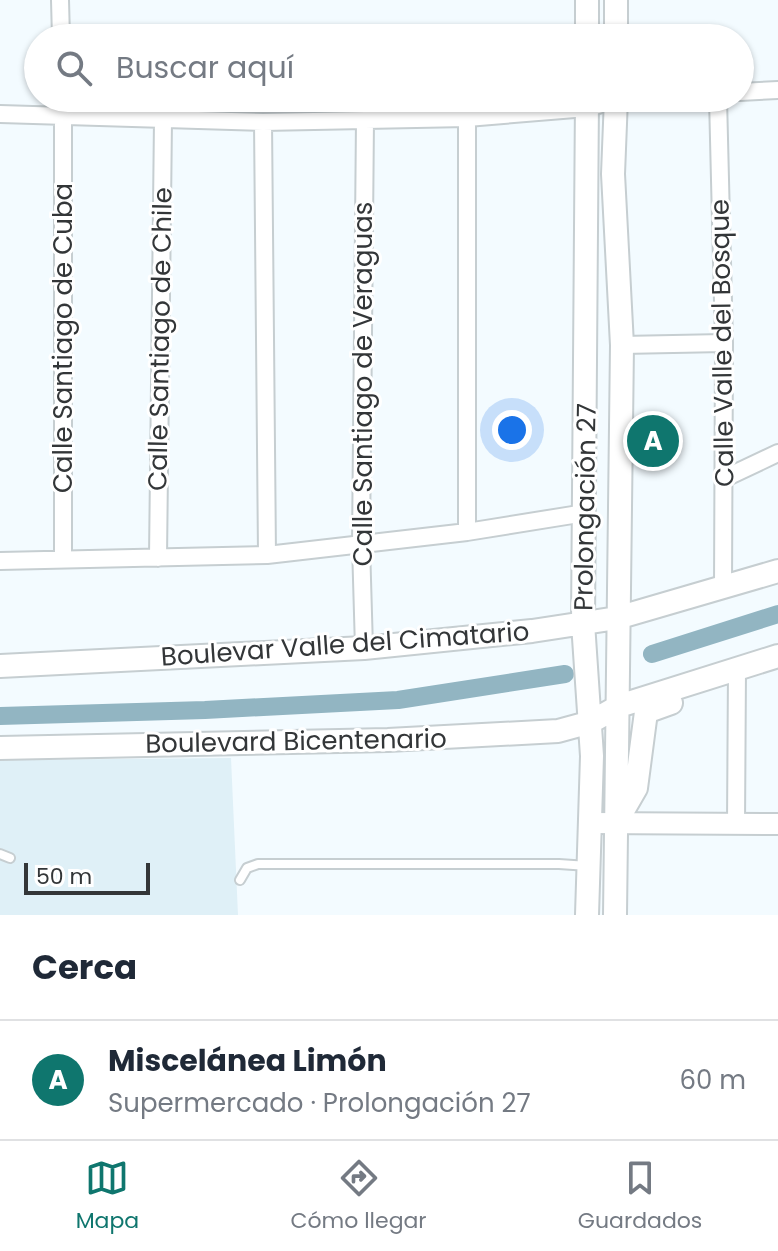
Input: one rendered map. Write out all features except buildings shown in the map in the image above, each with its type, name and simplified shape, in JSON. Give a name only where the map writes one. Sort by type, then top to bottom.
[{"type":"main road","points":[[587,0],[587,24]]},
{"type":"main road","points":[[616,0],[616,24]]},
{"type":"main road","name":"Prolongación 27","points":[[587,112],[583,623],[591,722],[587,915]]},
{"type":"main road","name":"Prolongación 27","points":[[615,112],[613,174],[622,345],[615,915]]},
{"type":"main road","name":"Boulevar Valle del Cimatario","points":[[0,666],[364,648],[532,631],[617,618],[778,571]]},
{"type":"main road","points":[[591,722],[619,706],[778,656]]},
{"type":"main road","points":[[617,822],[636,788],[646,712],[703,695],[726,673]]},
{"type":"main road","name":"Boulevard Bicentenario","points":[[0,748],[444,738],[558,731],[591,722]]},
{"type":"street","points":[[60,0],[61,24]]},
{"type":"street","points":[[754,91],[778,90]]},
{"type":"street","name":"Calle Santiago de Cuba","points":[[63,559],[64,112]]},
{"type":"street","points":[[0,114],[263,122],[467,118],[515,112]]},
{"type":"street","name":"Calle Valle del Bosque","points":[[718,112],[724,343],[723,588]]},
{"type":"street","points":[[467,118],[467,532]]},
{"type":"street","name":"Calle Santiago de Chile","points":[[158,558],[163,120]]},
{"type":"street","name":"Calle Santiago de Veraguas","points":[[364,648],[361,545],[365,120]]},
{"type":"street","points":[[263,122],[267,555]]},
{"type":"street","points":[[622,345],[724,343]]},
{"type":"street","points":[[723,479],[778,453]]},
{"type":"street","points":[[0,561],[267,555],[467,532],[585,513]]},
{"type":"street","points":[[726,673],[736,824]]},
{"type":"street","points":[[590,823],[778,824]]},
{"type":"lane","points":[[0,854],[10,858]]},
{"type":"lane","points":[[240,880],[247,868],[258,864],[589,866]]},
{"type":"shaded area","points":[[231,758],[238,915],[0,915],[0,760]]},
{"type":"waterway","points":[[652,654],[778,614]]},
{"type":"waterway","points":[[0,716],[398,700],[565,674]]},
{"type":"place","name":"Miscelánea Limón","points":[[653,441]]}]
